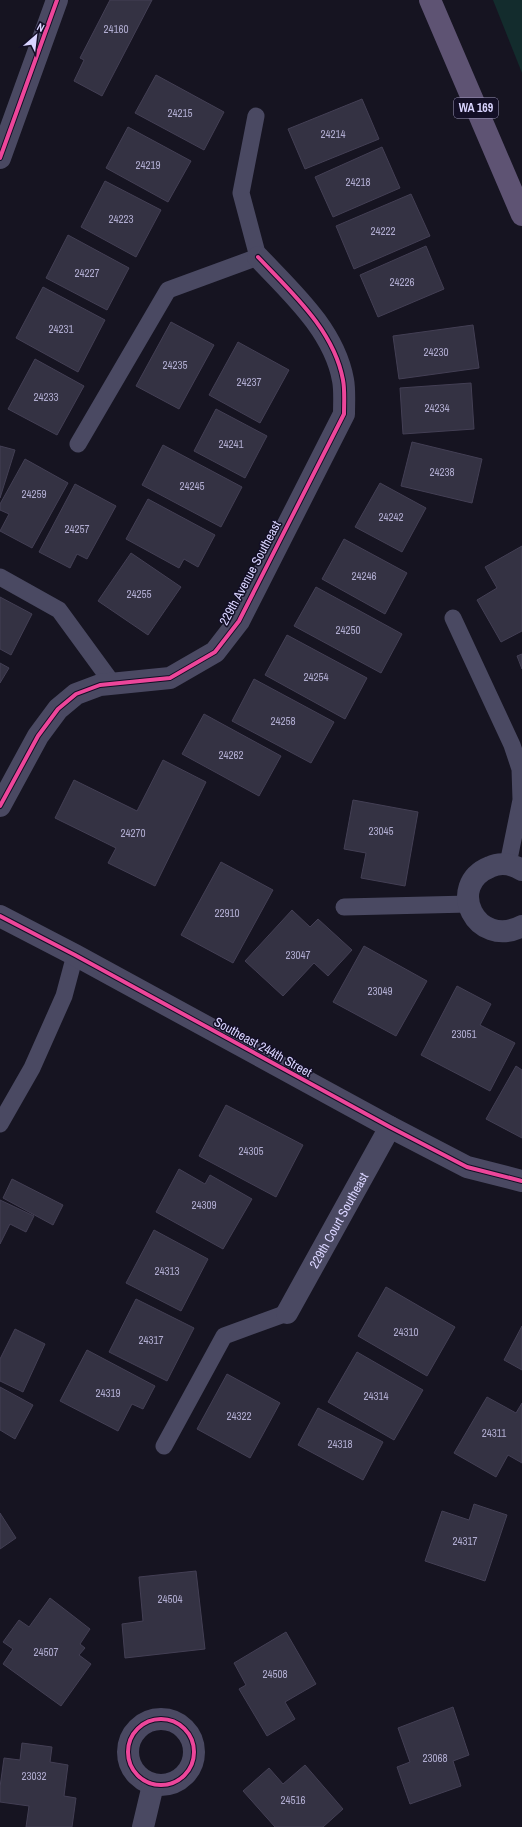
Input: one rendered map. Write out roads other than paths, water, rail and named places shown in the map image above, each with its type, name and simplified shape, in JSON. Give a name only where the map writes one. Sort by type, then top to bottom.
[{"type":"main road","name":"WA 169","points":[[430,0],[522,215]]},
{"type":"street","points":[[0,158],[57,0]]},
{"type":"street","name":"229th Avenue Southeast","points":[[0,806],[38,736],[58,709],[76,694],[100,685],[170,678],[215,652],[239,621],[344,414],[343,380],[330,342],[313,316],[258,257]]},
{"type":"street","points":[[515,867],[495,864],[483,869],[473,878],[468,891],[468,904],[474,917],[483,926],[496,931],[509,931],[522,926]]},
{"type":"street","name":"Southeast 244th Street","points":[[0,916],[76,955],[390,1127],[467,1167],[522,1181]]},
{"type":"street","name":"229th Court Southeast","points":[[287,1313],[390,1127]]},
{"type":"street","points":[[143,1827],[153,1785]]},
{"type":"lane","points":[[78,444],[168,290],[258,257],[242,193],[256,116]]},
{"type":"lane","points":[[0,577],[59,610],[113,684]]},
{"type":"lane","points":[[453,618],[512,745],[520,769],[521,800],[515,867]]},
{"type":"lane","points":[[344,907],[468,904]]},
{"type":"lane","points":[[0,1124],[32,1068],[64,996],[76,955]]},
{"type":"lane","points":[[164,1446],[224,1336],[287,1313]]}]
